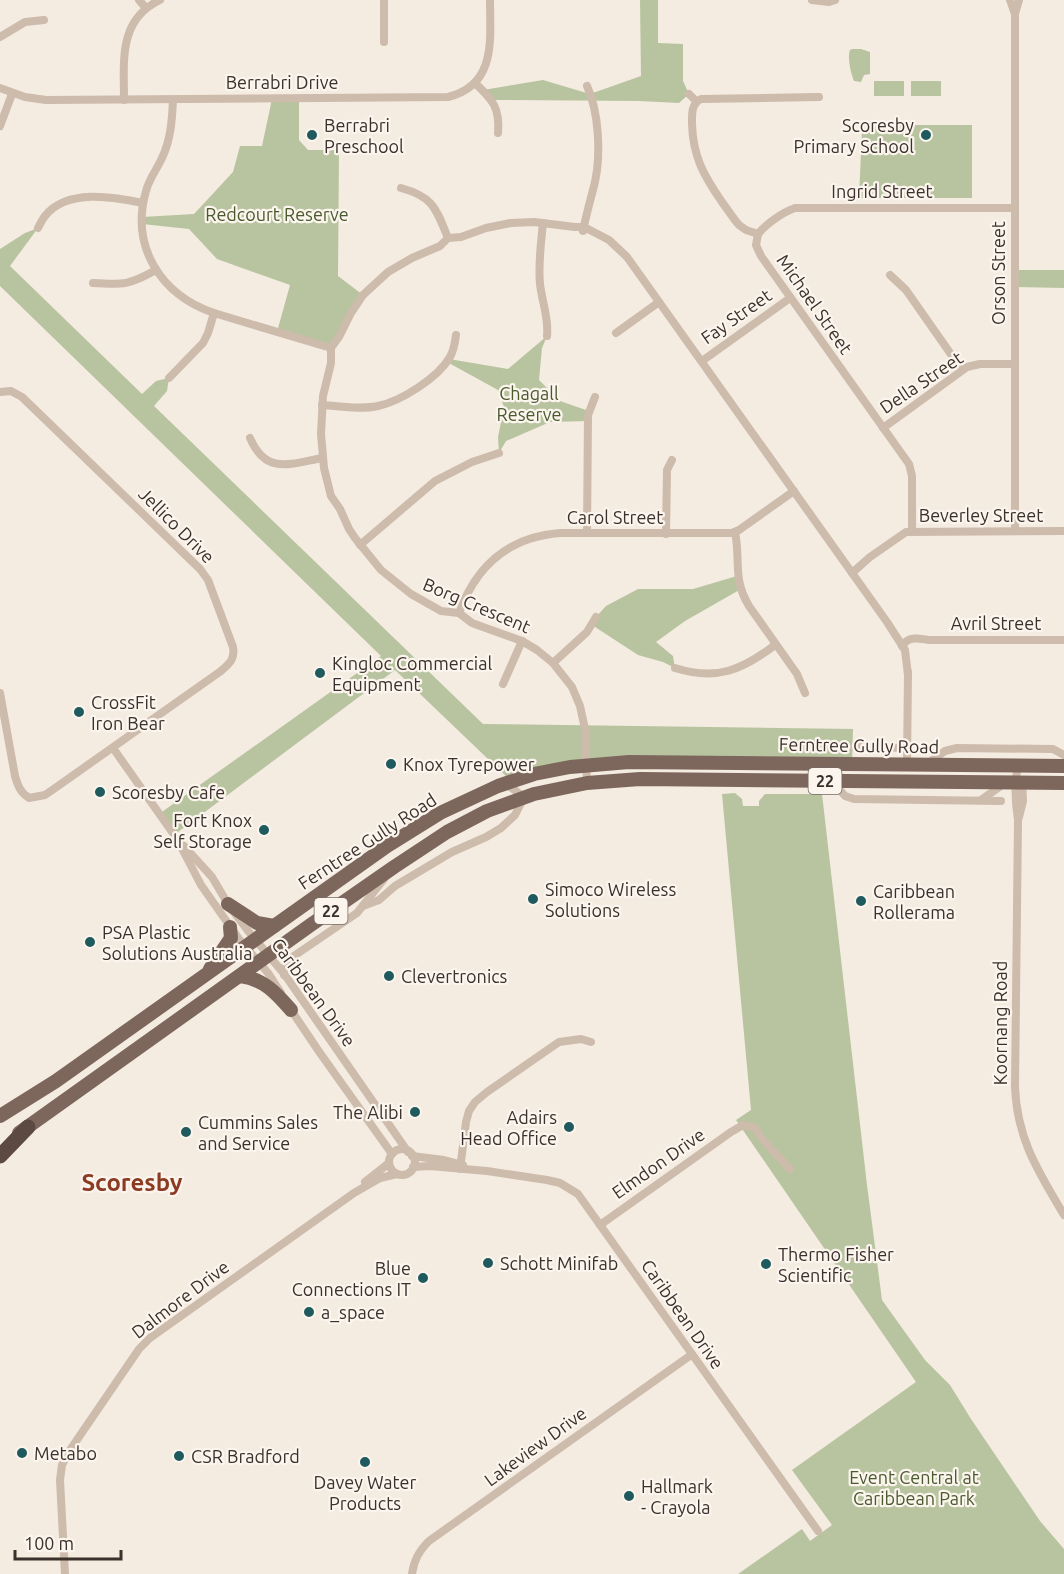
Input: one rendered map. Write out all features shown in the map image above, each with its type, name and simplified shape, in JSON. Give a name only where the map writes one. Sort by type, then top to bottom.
[{"type":"highway","points":[[0,1156],[28,1127]]},
{"type":"main road","name":"Ferntree Gully Road","points":[[0,1116],[56,1081],[413,828],[463,801],[505,783],[550,771],[586,765],[656,761],[1064,765]]},
{"type":"main road","name":"Ferntree Gully Road","points":[[0,1146],[394,867],[467,821],[524,797],[587,783],[640,779],[1064,783]]},
{"type":"main road","points":[[228,903],[257,923],[274,926]]},
{"type":"main road","points":[[205,976],[231,938],[230,927]]},
{"type":"main road","points":[[240,976],[263,983],[276,993],[291,1010]]},
{"type":"street","points":[[139,0],[146,8]]},
{"type":"street","points":[[124,100],[126,40],[134,23],[146,8],[160,0]]},
{"type":"street","points":[[384,0],[384,42]]},
{"type":"street","points":[[490,0],[490,55],[486,67],[475,83],[495,104],[499,121],[498,133]]},
{"type":"street","points":[[812,0],[829,2],[835,0]]},
{"type":"street","name":"Orson Street","points":[[1010,0],[1015,14]]},
{"type":"street","name":"Orson Street","points":[[1015,531],[1015,14],[1019,0]]},
{"type":"street","points":[[0,38],[25,22],[44,20]]},
{"type":"street","name":"Berrabri Drive","points":[[0,88],[12,94],[46,100],[437,98],[458,94],[475,83]]},
{"type":"street","points":[[584,229],[598,160],[593,102],[586,86]]},
{"type":"street","points":[[0,126],[12,94]]},
{"type":"street","points":[[689,94],[696,101]]},
{"type":"street","points":[[696,101],[707,98],[819,97]]},
{"type":"street","points":[[173,100],[168,141],[148,185],[143,203],[143,236],[156,270],[180,297],[197,307],[331,348]]},
{"type":"street","points":[[696,101],[692,114],[693,139],[701,169],[736,222],[743,229],[758,234]]},
{"type":"street","points":[[401,188],[417,192],[426,198],[438,214],[448,238]]},
{"type":"street","points":[[38,228],[49,212],[75,199],[104,196],[143,203]]},
{"type":"street","name":"Ingrid Street","points":[[758,234],[787,211],[795,208],[1015,208]]},
{"type":"street","points":[[543,223],[539,272],[541,296],[548,323],[547,336]]},
{"type":"street","name":"Borg Crescent","points":[[587,783],[585,729],[580,706],[568,682],[553,663],[522,640],[472,623],[459,613],[445,612],[411,594],[381,570],[349,529],[331,496],[322,458],[322,405],[324,387],[331,363],[331,348],[357,304],[376,282],[402,262],[435,248],[448,238],[465,236],[502,224],[543,223],[568,231],[584,229],[615,247],[631,262],[904,644],[908,675],[907,764]]},
{"type":"street","name":"Michael Street","points":[[758,234],[756,245],[758,252],[911,470],[912,531]]},
{"type":"street","points":[[93,283],[123,284],[156,270]]},
{"type":"street","points":[[890,275],[906,290],[962,370]]},
{"type":"street","name":"Fay Street","points":[[702,361],[790,298]]},
{"type":"street","points":[[616,333],[659,302]]},
{"type":"street","points":[[170,378],[203,343],[214,314]]},
{"type":"street","points":[[322,405],[368,407],[398,399],[428,380],[444,364],[453,350],[456,335]]},
{"type":"street","name":"Della Street","points":[[883,428],[962,370],[977,364],[1014,364]]},
{"type":"street","name":"Jellico Drive","points":[[0,392],[11,392],[22,397],[200,569],[208,580],[233,647],[234,658],[228,665],[113,748],[45,795],[34,798],[28,798],[20,791],[15,776],[0,693]]},
{"type":"street","points":[[587,533],[588,415],[595,397]]},
{"type":"street","points":[[250,438],[262,457],[276,463],[290,464],[322,458]]},
{"type":"street","points":[[360,545],[435,481],[472,462],[499,453]]},
{"type":"street","points":[[666,534],[667,470],[672,460]]},
{"type":"street","points":[[794,491],[735,532],[737,576],[749,606],[800,679],[805,693]]},
{"type":"street","name":"Beverley Street","points":[[851,571],[903,533],[912,531],[1064,531]]},
{"type":"street","name":"Carol Street","points":[[459,613],[471,586],[481,572],[493,560],[525,540],[545,535],[587,533],[728,534],[735,532]]},
{"type":"street","points":[[553,663],[587,632],[596,617]]},
{"type":"street","points":[[503,684],[522,640]]},
{"type":"street","name":"Avril Street","points":[[904,644],[928,640],[1064,640]]},
{"type":"street","points":[[675,668],[693,673],[729,672],[748,663],[775,645]]},
{"type":"street","points":[[854,747],[908,748]]},
{"type":"street","points":[[113,748],[177,838],[212,877],[250,943],[263,959]]},
{"type":"street","points":[[927,764],[945,751],[957,748],[1053,749],[1064,755]]},
{"type":"street","name":"Koornang Road","points":[[1018,765],[1014,783],[1023,801],[1018,820],[1016,1104],[1029,1152],[1064,1215]]},
{"type":"street","points":[[832,781],[845,796],[854,799],[1001,801]]},
{"type":"street","points":[[363,906],[379,900],[395,886],[452,852],[491,835],[501,828],[515,815],[524,797],[505,783]]},
{"type":"street","points":[[979,801],[1014,783]]},
{"type":"street","points":[[177,838],[201,885],[230,927],[250,943]]},
{"type":"street","points":[[285,975],[284,968],[288,960],[357,913],[394,867]]},
{"type":"street","points":[[312,924],[340,925]]},
{"type":"street","name":"Caribbean Drive","points":[[263,959],[285,975],[410,1154],[444,1160],[460,1166],[560,1183],[578,1194],[818,1531]]},
{"type":"street","name":"Caribbean Drive","points":[[263,959],[268,973],[291,1010],[392,1154]]},
{"type":"street","points":[[460,1166],[468,1116],[472,1106],[479,1098],[559,1042],[581,1039],[591,1042]]},
{"type":"street","name":"Elmdon Drive","points":[[600,1225],[743,1125],[755,1128],[790,1169]]},
{"type":"street","points":[[400,1150],[410,1154],[414,1167],[405,1175],[397,1174],[391,1170],[389,1163],[392,1154],[400,1150]]},
{"type":"street","name":"Dalmore Drive","points":[[354,1193],[371,1176],[389,1163]]},
{"type":"street","name":"Caribbean Drive","points":[[414,1167],[460,1166]]},
{"type":"street","name":"Dalmore Drive","points":[[64,1574],[60,1480],[62,1465],[134,1355],[150,1338],[354,1193],[380,1178],[397,1174]]},
{"type":"street","name":"Lakeview Drive","points":[[412,1574],[417,1555],[429,1541],[691,1355]]},
{"type":"green space","points":[[640,0],[658,0],[658,43],[683,44],[683,81],[689,94],[679,103],[493,100],[483,90],[543,80],[590,94],[641,76]]},
{"type":"green space","points":[[852,49],[870,52],[870,74],[864,75],[861,82],[854,81],[852,74],[849,57]]},
{"type":"green space","points":[[874,81],[904,81],[904,96],[874,96]]},
{"type":"green space","points":[[911,81],[941,81],[941,96],[911,96]]},
{"type":"green space","name":"Redcourt Reserve","points":[[272,99],[299,99],[299,140],[308,150],[339,150],[338,276],[363,295],[333,345],[277,332],[290,285],[217,259],[189,229],[142,224],[142,217],[194,214],[233,172],[240,146],[262,146]]},
{"type":"green space","points":[[870,125],[972,125],[972,198],[859,198],[862,130]]},
{"type":"green space","points":[[38,228],[10,266],[142,394],[156,381],[169,378],[167,391],[154,406],[483,724],[853,729],[852,763],[656,761],[511,781],[395,670],[174,835],[159,814],[381,656],[0,286],[0,249],[25,233]]},
{"type":"green space","points":[[1015,270],[1064,270],[1064,288],[1015,287]]},
{"type":"green space","name":"Chagall Reserve","points":[[547,336],[542,348],[539,380],[560,401],[589,411],[588,421],[550,422],[506,441],[499,453],[498,437],[504,407],[498,390],[447,362],[449,359],[508,369]]},
{"type":"green space","points":[[737,576],[741,589],[685,621],[656,642],[673,656],[675,668],[638,655],[592,625],[606,606],[638,589],[693,589]]},
{"type":"green space","name":"Event Central at Caribbean Park","points":[[735,793],[742,799],[743,806],[759,806],[759,801],[765,794],[822,794],[882,1300],[925,1360],[950,1385],[1040,1521],[1064,1549],[1064,1574],[738,1574],[802,1529],[810,1541],[832,1525],[792,1470],[916,1382],[736,1120],[751,1110],[722,794]]},
{"type":"place","name":"Berrabri Preschool","points":[[312,135]]},
{"type":"place","name":"Scoresby Primary School","points":[[926,135]]},
{"type":"place","name":"Kingloc Commercial Equipment","points":[[320,673]]},
{"type":"place","name":"CrossFit Iron Bear","points":[[79,712]]},
{"type":"place","name":"Knox Tyrepower","points":[[391,764]]},
{"type":"place","name":"Scoresby Cafe","points":[[100,792]]},
{"type":"place","name":"Fort Knox Self Storage","points":[[264,830]]},
{"type":"place","name":"Simoco Wireless Solutions","points":[[533,899]]},
{"type":"place","name":"Caribbean Rollerama","points":[[861,901]]},
{"type":"place","name":"PSA Plastic Solutions Australia","points":[[90,942]]},
{"type":"place","name":"Clevertronics","points":[[389,976]]},
{"type":"place","name":"The Alibi","points":[[415,1112]]},
{"type":"place","name":"Adairs Head Office","points":[[569,1127]]},
{"type":"place","name":"Cummins Sales and Service","points":[[186,1132]]},
{"type":"place","name":"Schott Minifab","points":[[488,1263]]},
{"type":"place","name":"Thermo Fisher Scientific","points":[[766,1264]]},
{"type":"place","name":"Blue Connections IT","points":[[423,1278]]},
{"type":"place","name":"a_space","points":[[309,1312]]},
{"type":"place","name":"Metabo","points":[[22,1453]]},
{"type":"place","name":"CSR Bradford","points":[[179,1456]]},
{"type":"place","name":"Davey Water Products","points":[[365,1462]]},
{"type":"place","name":"Hallmark - Crayola","points":[[629,1496]]},
{"type":"district","name":"Scoresby","points":[[132,1182]]}]
